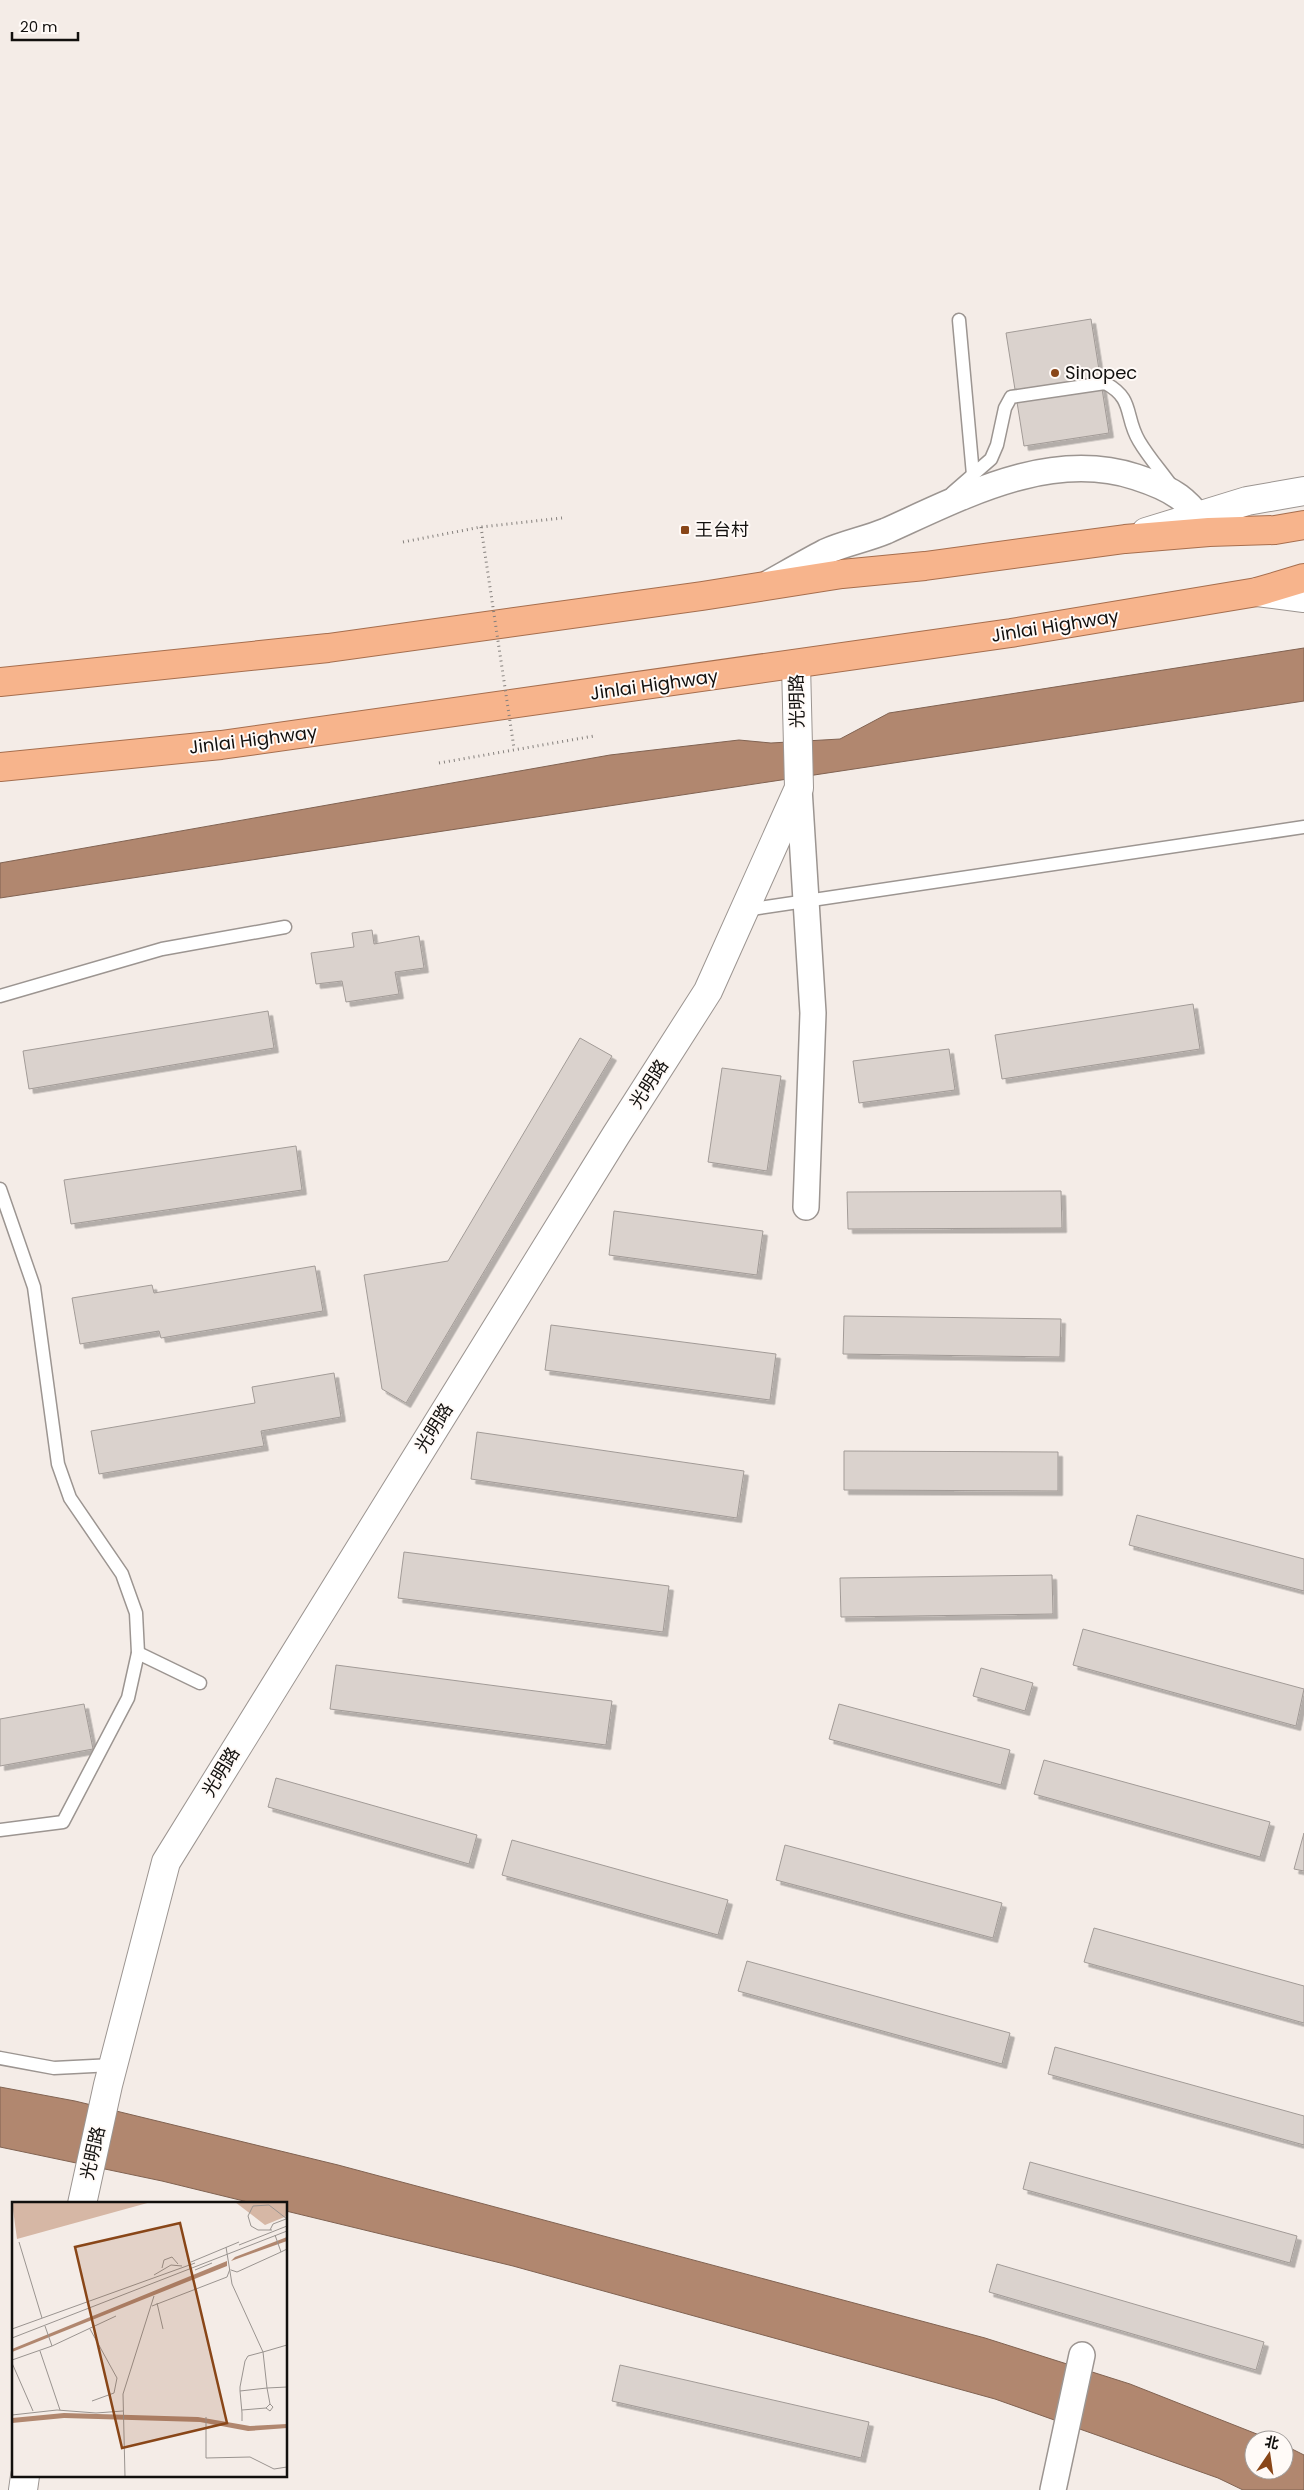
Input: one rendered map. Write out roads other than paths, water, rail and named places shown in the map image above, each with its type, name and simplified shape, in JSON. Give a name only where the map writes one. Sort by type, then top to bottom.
[{"type":"highway","points":[[0,682],[328,648],[842,574],[925,566],[1125,539],[1204,524],[1275,530],[1304,525]]},
{"type":"highway","name":"Jinlai Highway","points":[[0,767],[231,744],[1011,634],[1257,592],[1304,578]]},
{"type":"street","points":[[762,587],[827,552],[879,534],[931,511],[1018,477],[1076,467],[1102,468],[1131,475],[1160,484],[1178,494],[1204,524],[1247,501],[1304,491]]},
{"type":"street","points":[[1257,592],[1304,598]]},
{"type":"street","name":"光明路","points":[[84,2192],[111,2075],[166,1862],[548,1245],[708,991],[799,788],[796,664]]},
{"type":"street","points":[[799,788],[813,1013],[806,1207]]},
{"type":"street","points":[[1053,2490],[1082,2355]]},
{"type":"lane","points":[[959,320],[973,475]]},
{"type":"lane","points":[[931,511],[992,459],[995,453],[1000,424],[1011,397],[1105,383],[1122,393],[1139,441],[1178,494]]},
{"type":"lane","points":[[745,910],[1304,827]]},
{"type":"lane","points":[[0,996],[162,949],[285,927]]},
{"type":"lane","points":[[0,1189],[34,1287],[58,1464],[70,1498],[122,1574],[136,1614],[138,1653],[128,1698],[63,1822],[0,1830]]},
{"type":"lane","points":[[138,1653],[200,1683]]},
{"type":"lane","points":[[0,2058],[54,2068],[111,2075]]},
{"type":"place","name":"Sinopec","points":[[1055,373]]},
{"type":"place","name":"王台村","points":[[685,530]]}]
